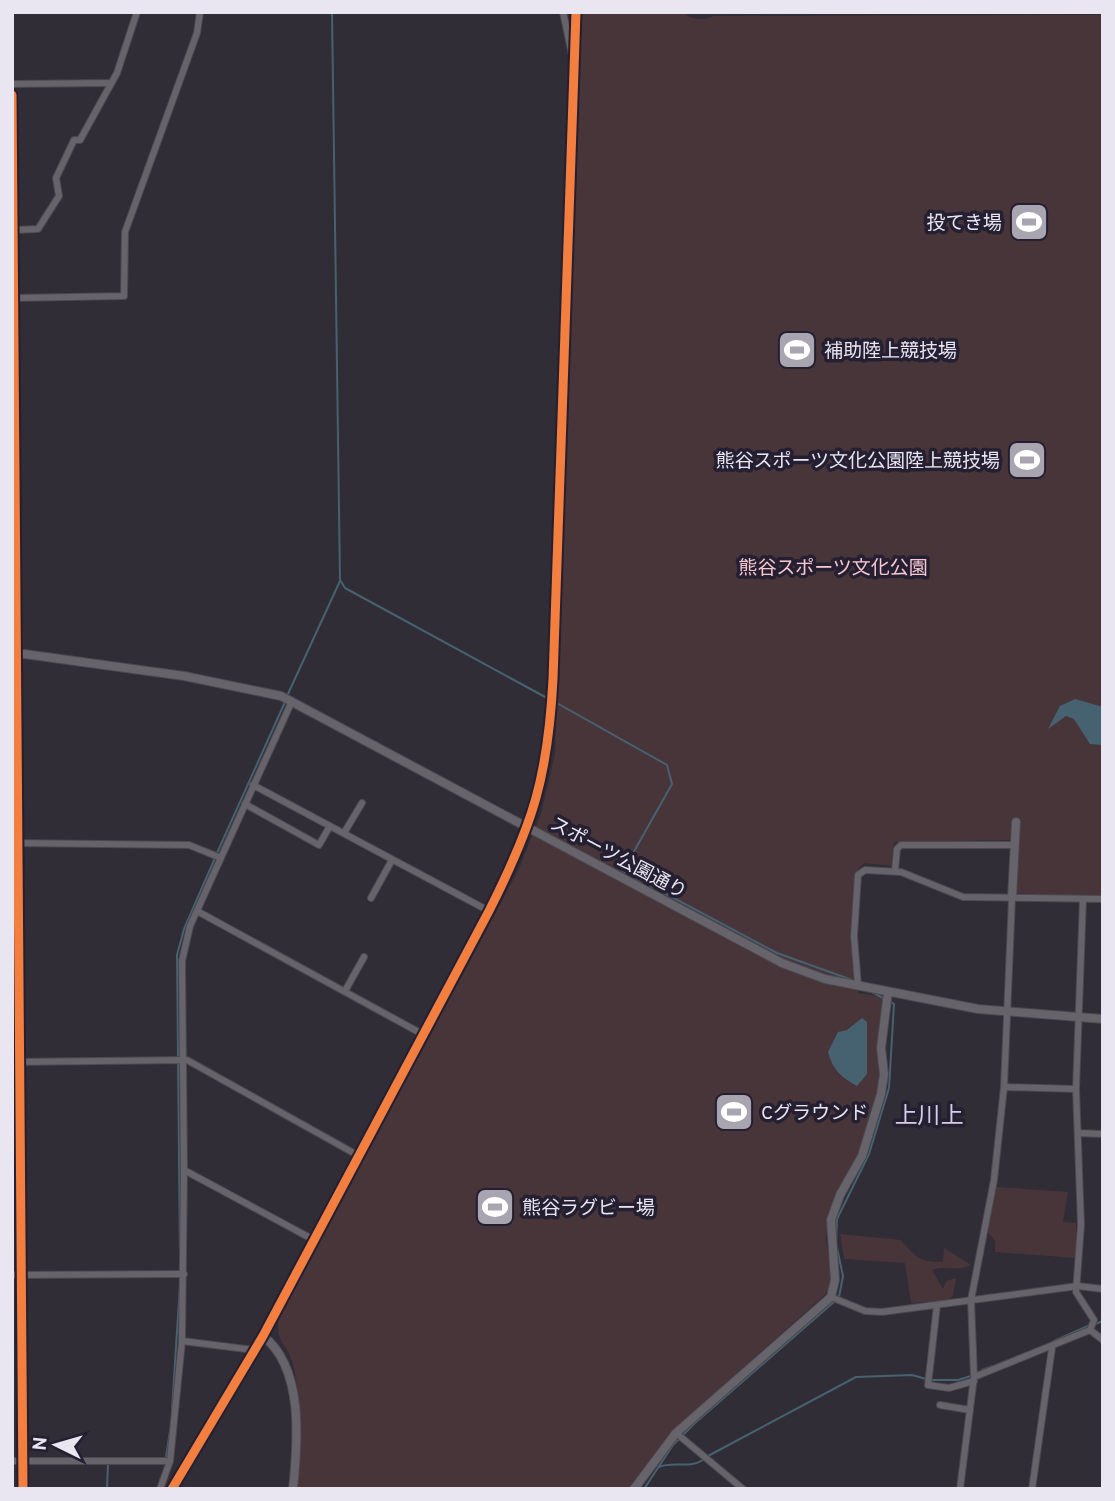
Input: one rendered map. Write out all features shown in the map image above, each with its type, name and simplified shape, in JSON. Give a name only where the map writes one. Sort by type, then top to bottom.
[{"type":"street","points":[[14,230],[38,229],[60,197],[56,178],[74,140],[80,140],[117,73],[136,12]]},
{"type":"street","points":[[14,298],[124,296],[125,232],[197,33],[200,12]]},
{"type":"street","points":[[563,12],[574,62]]},
{"type":"street","points":[[172,1489],[263,1335],[424,1035],[489,911],[529,826],[541,786],[551,724],[576,12]]},
{"type":"street","points":[[12,83],[110,83]]},
{"type":"street","points":[[12,94],[15,843],[23,1275],[23,1489]]},
{"type":"street","name":"スポーツ公園通り","points":[[14,653],[254,688],[292,701],[782,963],[811,975],[888,992],[1009,1013],[1103,1019]]},
{"type":"street","points":[[160,1489],[170,1461],[182,1341],[184,1170],[181,961],[186,937],[197,911],[292,701]]},
{"type":"street","points":[[253,785],[489,911]]},
{"type":"street","points":[[344,833],[362,803]]},
{"type":"street","points":[[245,804],[319,845],[330,825]]},
{"type":"street","points":[[960,1489],[974,1376],[971,1300],[994,1180],[1004,1087],[1016,822]]},
{"type":"street","points":[[15,843],[190,845],[221,858]]},
{"type":"street","points":[[895,870],[897,849],[901,845],[1015,845]]},
{"type":"street","points":[[371,898],[393,860]]},
{"type":"street","points":[[858,985],[854,936],[858,875],[865,870],[895,870],[963,897],[1103,899]]},
{"type":"street","points":[[937,1305],[928,1380],[949,1388],[974,1376],[1052,1348],[1090,1329],[1094,1320],[1076,1292],[1081,1225],[1076,1089],[1083,899]]},
{"type":"street","points":[[197,911],[424,1035]]},
{"type":"street","points":[[345,991],[364,957]]},
{"type":"street","points":[[634,1489],[677,1434],[831,1297],[835,1280],[831,1220],[840,1195],[862,1156],[881,1094],[884,1074],[881,1048],[888,992]]},
{"type":"street","points":[[17,1062],[183,1059],[359,1156]]},
{"type":"street","points":[[1004,1087],[1076,1089]]},
{"type":"street","points":[[1078,1133],[1103,1133]]},
{"type":"street","points":[[184,1170],[314,1240]]},
{"type":"street","points":[[12,1275],[184,1274]]},
{"type":"street","points":[[831,1297],[873,1312],[1078,1286],[1103,1289]]},
{"type":"street","points":[[1090,1329],[1103,1340]]},
{"type":"street","points":[[263,1335],[277,1348],[289,1370],[296,1434],[293,1489]]},
{"type":"street","points":[[182,1341],[254,1350]]},
{"type":"street","points":[[1032,1489],[1052,1348]]},
{"type":"street","points":[[940,1405],[970,1410]]},
{"type":"street","points":[[677,1434],[743,1489]]},
{"type":"street","points":[[12,1461],[170,1461]]},
{"type":"green space","name":"熊谷スポーツ文化公園","points":[[582,12],[683,12],[698,19],[714,16],[1103,15],[1103,897],[1016,893],[1017,840],[894,842],[891,866],[865,863],[858,869],[851,935],[858,993],[883,997],[877,1042],[880,1081],[858,1159],[828,1219],[826,1240],[833,1283],[830,1290],[680,1424],[629,1489],[296,1489],[298,1393],[291,1357],[279,1335],[278,1320],[519,869],[541,814],[555,754]]},
{"type":"green space","points":[[995,1187],[1068,1192],[1063,1222],[1076,1223],[1076,1258],[995,1252],[995,1241],[988,1232]]},
{"type":"green space","points":[[840,1234],[901,1240],[914,1254],[929,1261],[943,1262],[944,1248],[971,1265],[932,1270],[943,1289],[946,1281],[956,1278],[953,1295],[948,1301],[911,1303],[905,1263],[844,1259]]},
{"type":"water","points":[[1075,699],[1103,707],[1103,745],[1090,744],[1074,719],[1066,716],[1048,729],[1060,706]]},
{"type":"water","points":[[862,1018],[867,1022],[867,1074],[857,1086],[838,1072],[828,1052],[838,1032],[847,1030]]},
{"type":"waterway","points":[[332,12],[340,580],[345,588],[547,698]]},
{"type":"waterway","points":[[287,696],[340,581]]},
{"type":"waterway","points":[[217,853],[285,702]]},
{"type":"waterway","points":[[555,702],[667,765],[672,784],[623,871],[777,953],[852,980]]},
{"type":"waterway","points":[[180,1255],[177,955],[184,929],[215,858]]},
{"type":"waterway","points":[[872,992],[883,998]]},
{"type":"waterway","points":[[836,1243],[837,1219],[869,1154],[889,1088],[894,1004],[891,1002]]},
{"type":"waterway","points":[[837,1248],[843,1276],[839,1297]]},
{"type":"waterway","points":[[172,1409],[180,1285]]},
{"type":"waterway","points":[[644,1489],[673,1445],[695,1423],[835,1301]]},
{"type":"waterway","points":[[1095,1324],[1103,1321]]},
{"type":"waterway","points":[[1054,1341],[1090,1325]]},
{"type":"waterway","points":[[982,1370],[993,1366]]},
{"type":"waterway","points":[[708,1456],[856,1377],[912,1375],[926,1379]]},
{"type":"waterway","points":[[932,1380],[958,1380],[971,1376]]},
{"type":"waterway","points":[[166,1457],[170,1431]]},
{"type":"waterway","points":[[659,1467],[692,1464],[703,1460]]},
{"type":"waterway","points":[[107,1489],[108,1464],[165,1463]]},
{"type":"cycle path","points":[[172,1489],[263,1336],[489,911],[517,852],[536,799],[547,744],[553,679],[576,12]]},
{"type":"cycle path","points":[[12,95],[23,1489]]},
{"type":"place","name":"投てき場","points":[[1029,222]]},
{"type":"place","name":"補助陸上競技場","points":[[797,350]]},
{"type":"place","name":"熊谷スポーツ文化公園陸上競技場","points":[[1027,460]]},
{"type":"place","name":"Cグラウンド","points":[[734,1112]]},
{"type":"place","name":"熊谷ラグビー場","points":[[495,1207]]},
{"type":"district","name":"上川上","points":[[929,1115]]}]
